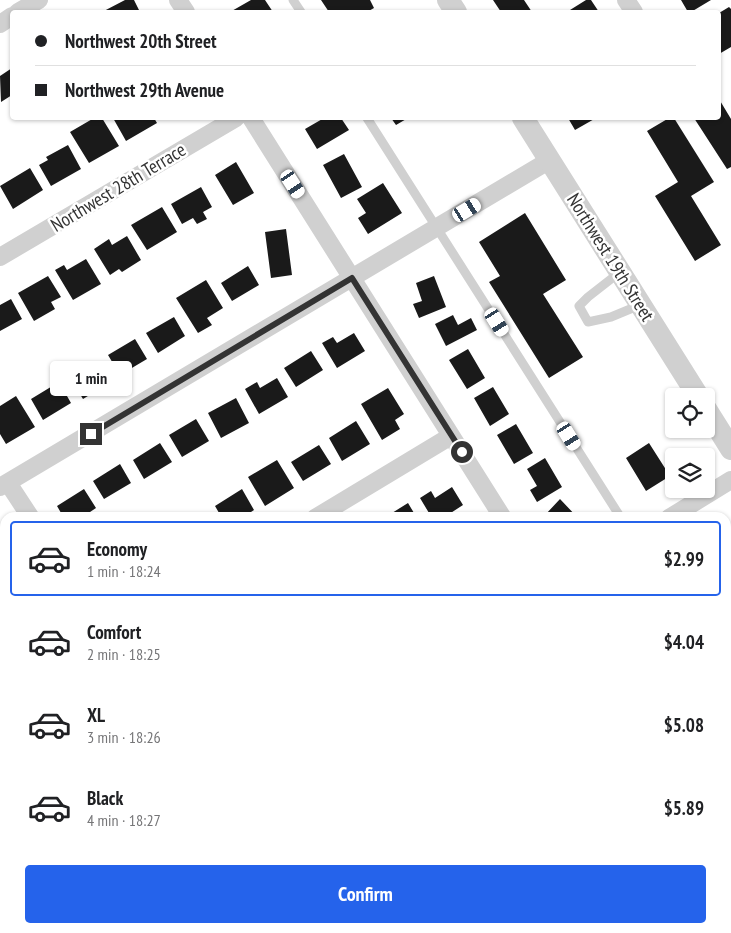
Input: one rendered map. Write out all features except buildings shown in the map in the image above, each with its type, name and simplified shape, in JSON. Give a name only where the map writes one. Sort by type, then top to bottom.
[{"type":"street","points":[[22,10],[39,0]]},
{"type":"street","name":"Northwest 28th Terrace","points":[[0,257],[233,120]]},
{"type":"street","points":[[252,120],[499,512]]},
{"type":"street","name":"Northwest 19th Street","points":[[523,120],[693,388]]},
{"type":"street","points":[[26,512],[4,485],[550,160]]},
{"type":"street","points":[[715,423],[731,449]]},
{"type":"street","points":[[325,512],[451,436]]},
{"type":"street","points":[[679,512],[731,480]]},
{"type":"lane","points":[[368,120],[617,512]]},
{"type":"lane","points":[[620,272],[579,306],[588,322],[611,317],[641,305]]},
{"type":"route","points":[[91,434],[352,278],[462,452]]}]
